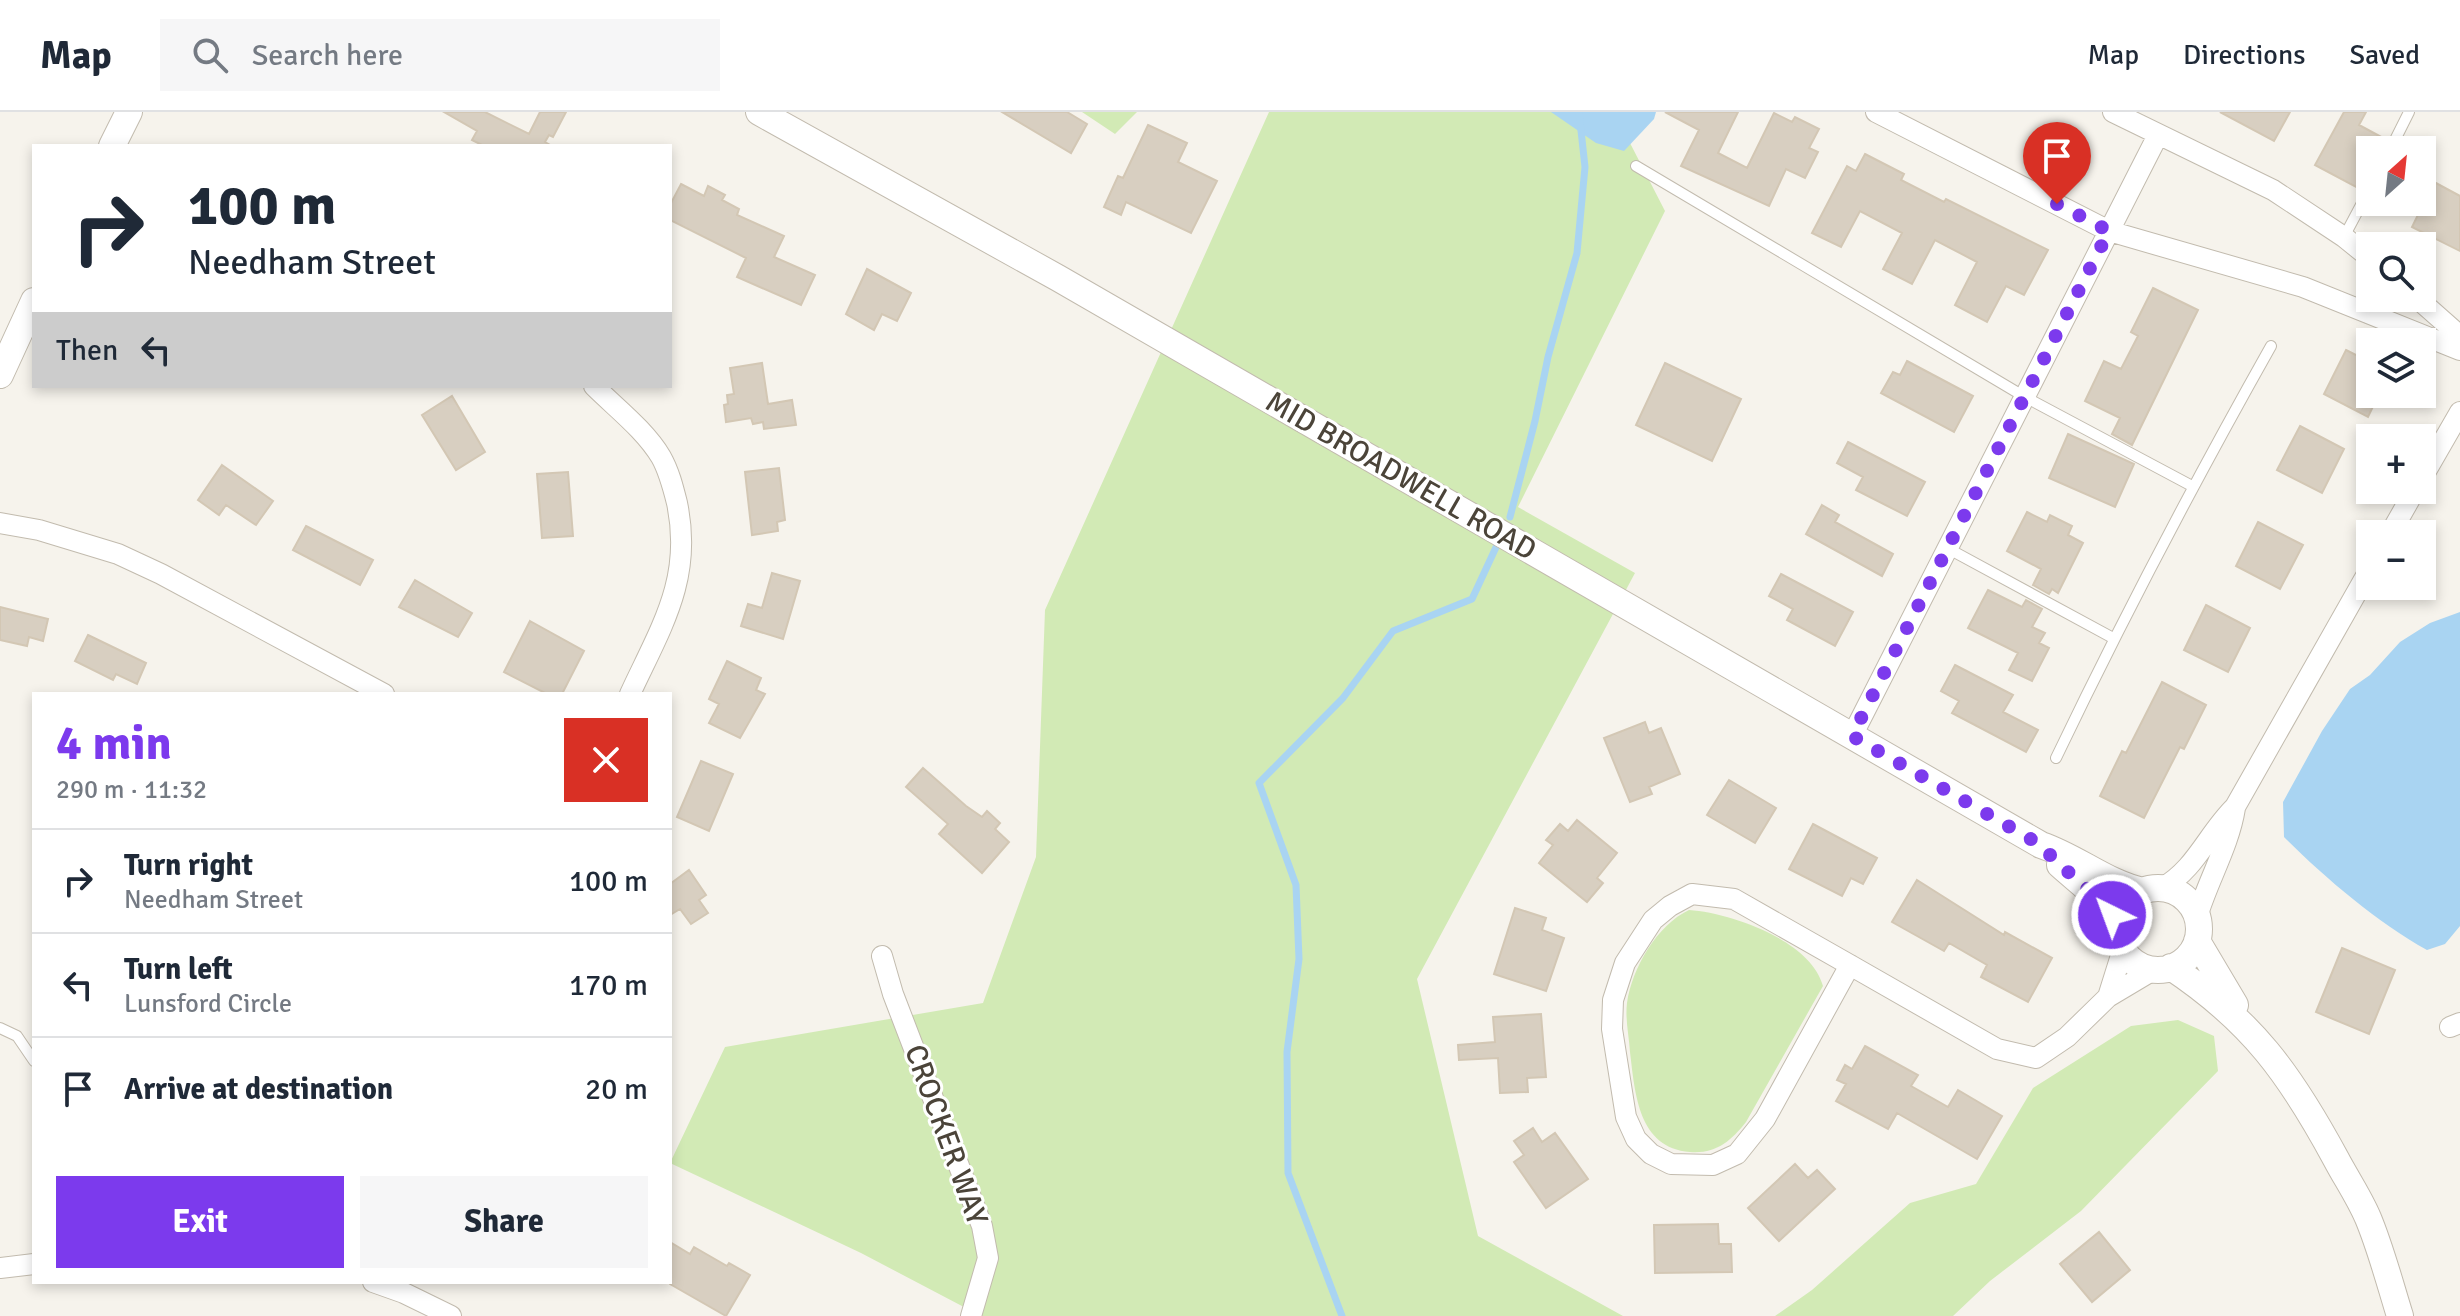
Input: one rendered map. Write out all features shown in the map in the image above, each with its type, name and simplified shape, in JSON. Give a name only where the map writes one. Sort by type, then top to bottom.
[{"type":"street","points":[[113,144],[129,112]]},
{"type":"street","name":"MID BROADWELL ROAD","points":[[759,112],[1072,286],[2041,845],[2066,854],[2126,887],[2152,889]]},
{"type":"street","points":[[1876,112],[2109,231],[2303,287],[2460,350]]},
{"type":"street","points":[[2113,112],[2273,190],[2356,247]]},
{"type":"street","points":[[1852,736],[2158,135]]},
{"type":"street","points":[[0,375],[32,305]]},
{"type":"street","points":[[2433,312],[2460,336]]},
{"type":"street","points":[[596,388],[661,457],[673,484],[682,530],[683,554],[675,593],[631,692]]},
{"type":"street","points":[[2436,454],[2460,412]]},
{"type":"street","points":[[0,523],[39,530],[118,554],[380,692]]},
{"type":"street","points":[[2108,997],[2120,938],[2119,915],[2126,903],[2175,880],[2190,866],[2211,834],[2235,807],[2356,594]]},
{"type":"street","points":[[1850,965],[1765,1119],[1737,1154],[1713,1165],[1671,1164],[1651,1154],[1636,1139],[1626,1117],[1612,1029],[1613,1000],[1625,963],[1653,920],[1692,894],[1734,899],[1850,965],[1997,1049],[2036,1058],[2067,1037],[2108,997],[2186,959],[2197,929],[2205,889],[2232,826],[2235,807]]},
{"type":"street","name":"MID BROADWELL ROAD","points":[[2041,845],[2100,899],[2112,915],[2120,938]]},
{"type":"street","points":[[2152,889],[2175,891],[2186,898],[2197,929],[2246,1025]]},
{"type":"street","points":[[2120,938],[2135,963],[2163,968],[2197,984],[2246,1025],[2288,1077],[2368,1217],[2400,1316]]},
{"type":"street","name":"CROCKER WAY","points":[[882,956],[893,994],[982,1226],[988,1258],[971,1316]]},
{"type":"street","points":[[0,1268],[32,1264]]},
{"type":"street","points":[[379,1284],[451,1316]]},
{"type":"lane","points":[[2397,136],[2409,112]]},
{"type":"lane","points":[[1636,166],[2025,397],[2192,486]]},
{"type":"lane","points":[[2344,237],[2356,214]]},
{"type":"lane","points":[[2056,758],[2113,638],[2192,486],[2271,346]]},
{"type":"lane","points":[[1947,548],[2113,638]]},
{"type":"lane","points":[[0,1028],[17,1036],[32,1058]]},
{"type":"green space","points":[[1082,112],[1137,112],[1115,134]]},
{"type":"green space","points":[[1269,112],[1614,112],[1665,211],[1518,507],[1635,573],[1417,979],[1478,1236],[1623,1316],[981,1316],[861,1253],[672,1164],[725,1047],[983,1003],[1036,857],[1045,610]]},
{"type":"green space","points":[[1689,910],[1726,917],[1768,932],[1803,956],[1816,970],[1823,986],[1746,1122],[1722,1145],[1699,1152],[1673,1148],[1659,1140],[1642,1116],[1634,1084],[1626,1015],[1630,990],[1640,962],[1667,926]]},
{"type":"green space","points":[[2178,1020],[2214,1036],[2218,1071],[2081,1211],[1990,1281],[1953,1316],[1775,1316],[1812,1290],[1910,1203],[1976,1184],[2033,1088],[2131,1026]]},
{"type":"water","points":[[1551,112],[1656,112],[1654,119],[1624,151],[1596,143]]},
{"type":"water","points":[[2460,612],[2460,926],[2445,944],[2427,950],[2352,898],[2284,837],[2283,802],[2322,731],[2350,689],[2370,675],[2400,642],[2430,623]]},
{"type":"building","points":[[444,112],[485,112],[529,134],[540,112],[566,112],[553,137],[549,135],[545,142],[548,144],[480,144],[472,140],[477,131]]},
{"type":"building","points":[[1002,112],[1067,112],[1087,124],[1071,153]]},
{"type":"building","points":[[1665,112],[1738,112],[1718,153],[1747,168],[1774,113],[1792,122],[1795,117],[1819,129],[1809,148],[1818,152],[1805,178],[1786,169],[1769,206],[1681,166],[1699,130]]},
{"type":"building","points":[[2220,112],[2290,112],[2274,141]]},
{"type":"building","points":[[2344,112],[2366,112],[2359,125],[2379,136],[2356,136],[2356,187],[2315,165]]},
{"type":"building","points":[[1148,125],[1187,143],[1178,162],[1217,181],[1191,233],[1126,202],[1121,215],[1104,207],[1118,176],[1123,178]]},
{"type":"building","points":[[1865,154],[1904,174],[1901,180],[2048,250],[2024,295],[2006,286],[1987,322],[1955,305],[1977,262],[1935,240],[1912,284],[1883,269],[1902,233],[1860,211],[1841,247],[1812,233],[1847,166],[1856,171]]},
{"type":"building","points":[[2436,183],[2460,196],[2460,251],[2436,239],[2436,232],[2422,232],[2412,227],[2417,216],[2436,216]]},
{"type":"building","points":[[681,184],[704,196],[708,186],[725,195],[722,200],[739,209],[737,215],[784,236],[774,257],[815,275],[801,305],[737,277],[746,258],[672,221],[672,201]]},
{"type":"building","points":[[867,269],[911,293],[897,321],[882,314],[874,330],[846,314]]},
{"type":"building","points":[[2153,288],[2198,310],[2132,445],[2112,434],[2120,418],[2085,401],[2104,361],[2121,369],[2138,336],[2131,332]]},
{"type":"building","points":[[2346,350],[2356,355],[2356,408],[2372,408],[2368,417],[2324,394]]},
{"type":"building","points":[[1907,361],[1973,396],[1954,432],[1881,393],[1893,372],[1900,375]]},
{"type":"building","points":[[762,363],[768,404],[792,400],[796,425],[764,429],[763,422],[753,424],[751,418],[726,422],[724,405],[728,404],[727,395],[734,394],[730,368]]},
{"type":"building","points":[[1665,363],[1741,399],[1712,461],[1636,425]]},
{"type":"building","points":[[452,396],[485,452],[456,470],[422,415]]},
{"type":"building","points":[[2300,426],[2344,449],[2322,493],[2277,470]]},
{"type":"building","points":[[2068,434],[2134,464],[2115,507],[2049,478]]},
{"type":"building","points":[[1848,442],[1925,482],[1907,516],[1856,490],[1863,477],[1837,463]]},
{"type":"building","points":[[222,465],[273,501],[256,525],[226,505],[219,515],[198,500]]},
{"type":"building","points":[[779,468],[785,520],[777,522],[778,531],[752,535],[745,472]]},
{"type":"building","points":[[568,472],[573,536],[542,538],[537,474]]},
{"type":"building","points":[[1822,505],[1839,515],[1835,522],[1893,554],[1882,576],[1806,534]]},
{"type":"building","points":[[2027,512],[2047,522],[2050,515],[2072,526],[2068,535],[2083,543],[2058,593],[2052,589],[2049,594],[2033,585],[2041,569],[2007,551]]},
{"type":"building","points":[[2258,522],[2303,545],[2280,589],[2236,566]]},
{"type":"building","points":[[306,526],[373,560],[360,585],[293,550]]},
{"type":"building","points":[[772,573],[800,581],[783,639],[741,626],[748,604],[762,608]]},
{"type":"building","points":[[1781,574],[1853,612],[1835,646],[1787,620],[1793,609],[1769,596]]},
{"type":"building","points":[[415,580],[472,613],[458,637],[399,607]]},
{"type":"building","points":[[1988,590],[2022,607],[2026,600],[2042,609],[2032,627],[2045,633],[2039,643],[2049,648],[2032,681],[2009,670],[2018,653],[1968,628]]},
{"type":"building","points":[[2206,605],[2250,628],[2228,672],[2184,650]]},
{"type":"building","points":[[0,607],[48,619],[43,641],[29,637],[27,646],[0,640]]},
{"type":"building","points":[[530,621],[584,651],[563,692],[543,692],[504,672]]},
{"type":"building","points":[[88,635],[146,663],[137,684],[116,674],[113,680],[75,661]]},
{"type":"building","points":[[727,661],[761,678],[756,690],[765,694],[740,738],[709,723],[719,704],[709,699]]},
{"type":"building","points":[[1955,665],[2013,695],[2003,712],[2038,730],[2026,752],[1952,713],[1959,701],[1941,691]]},
{"type":"building","points":[[2162,682],[2206,705],[2184,749],[2180,747],[2144,818],[2100,796]]},
{"type":"building","points":[[1645,722],[1649,733],[1661,728],[1680,774],[1649,787],[1652,794],[1630,802],[1604,738]]},
{"type":"building","points":[[701,761],[733,774],[709,831],[677,817]]},
{"type":"building","points":[[923,768],[966,806],[982,817],[987,811],[1000,823],[995,829],[1009,842],[982,873],[939,834],[948,824],[906,787]]},
{"type":"building","points":[[1729,780],[1776,808],[1755,843],[1707,815]]},
{"type":"building","points":[[1577,820],[1617,853],[1597,878],[1603,883],[1587,902],[1539,863],[1553,845],[1546,840],[1560,824],[1568,831]]},
{"type":"building","points":[[1813,824],[1877,858],[1863,884],[1851,878],[1842,896],[1789,869]]},
{"type":"building","points":[[689,870],[706,895],[699,900],[708,913],[691,924],[680,909],[672,914],[672,883]]},
{"type":"building","points":[[1917,880],[2004,935],[2005,932],[2052,958],[2028,1002],[1981,977],[1987,965],[1949,943],[1944,951],[1892,922]]},
{"type":"building","points":[[1515,908],[1546,918],[1542,930],[1564,938],[1546,991],[1494,974]]},
{"type":"building","points":[[2342,948],[2395,970],[2369,1034],[2316,1012]]},
{"type":"building","points":[[1541,1014],[1546,1077],[1527,1078],[1528,1092],[1500,1093],[1498,1058],[1459,1060],[1458,1045],[1495,1042],[1493,1017]]},
{"type":"building","points":[[1865,1046],[1918,1075],[1911,1086],[1948,1107],[1958,1090],[2002,1116],[1977,1159],[1897,1113],[1888,1129],[1836,1101],[1846,1084],[1837,1080],[1845,1065],[1852,1069]]},
{"type":"building","points":[[1533,1128],[1542,1142],[1555,1133],[1588,1179],[1546,1208],[1514,1162],[1524,1155],[1514,1141]]},
{"type":"building","points":[[1795,1164],[1808,1178],[1817,1170],[1835,1189],[1779,1241],[1748,1208]]},
{"type":"building","points":[[1718,1224],[1719,1244],[1731,1244],[1732,1272],[1655,1273],[1654,1225]]},
{"type":"building","points":[[2099,1232],[2130,1270],[2092,1302],[2060,1264]]},
{"type":"building","points":[[672,1243],[690,1254],[694,1247],[750,1275],[726,1316],[670,1284]]},
{"type":"waterway","points":[[1510,517],[1548,357],[1577,253],[1585,167],[1579,112]]},
{"type":"waterway","points":[[1342,1316],[1288,1173],[1287,1052],[1299,959],[1296,885],[1259,783],[1343,698],[1393,631],[1472,599],[1498,543]]},
{"type":"route","points":[[2057,204],[2109,231],[1852,736],[2041,845],[2100,899],[2112,915]]}]
